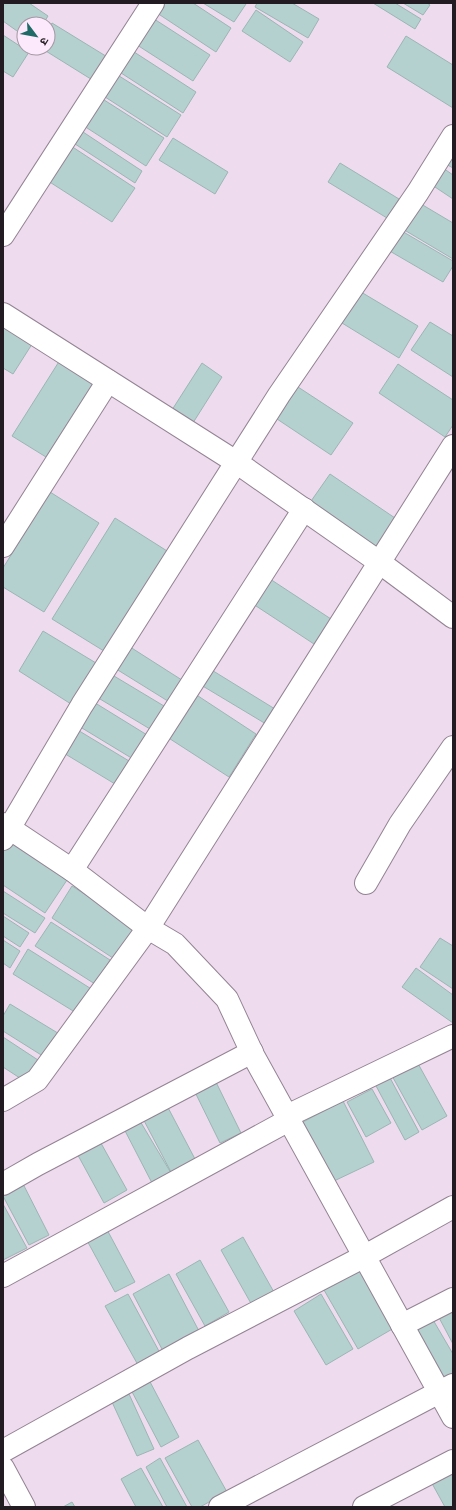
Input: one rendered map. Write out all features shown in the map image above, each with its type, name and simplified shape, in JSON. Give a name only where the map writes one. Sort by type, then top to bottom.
[{"type":"street","points":[[3,235],[153,3]]},
{"type":"street","points":[[453,136],[418,192],[284,388],[236,462],[5,831],[72,870],[148,928],[175,944],[227,999],[252,1052],[402,1325],[446,1389],[453,1417]]},
{"type":"street","points":[[3,314],[236,462],[379,562],[453,617]]},
{"type":"street","points":[[3,546],[108,381]]},
{"type":"street","points":[[3,1100],[37,1080],[148,928],[453,446]]},
{"type":"street","points":[[72,870],[304,509]]},
{"type":"street","points":[[366,883],[400,824],[453,747]]},
{"type":"street","points":[[3,1276],[288,1118],[453,1036]]},
{"type":"street","points":[[3,1184],[38,1164],[252,1052]]},
{"type":"street","points":[[3,1451],[188,1348],[365,1256],[453,1207]]},
{"type":"street","points":[[402,1325],[453,1298]]},
{"type":"street","points":[[220,1507],[446,1389]]},
{"type":"street","points":[[364,1507],[453,1461]]},
{"type":"street","points":[[3,1468],[18,1505]]},
{"type":"building","points":[[3,3],[29,3],[48,16],[16,16],[16,30],[3,21]]},
{"type":"building","points":[[160,3],[193,3],[231,28],[216,52],[154,11]]},
{"type":"building","points":[[203,3],[245,3],[246,4],[234,22]]},
{"type":"building","points":[[257,3],[292,3],[319,19],[308,38],[255,7]]},
{"type":"building","points":[[373,3],[395,3],[421,19],[415,29]]},
{"type":"building","points":[[403,3],[427,3],[430,5],[423,15]]},
{"type":"building","points":[[256,10],[303,42],[290,62],[242,31]]},
{"type":"building","points":[[151,17],[210,55],[193,81],[134,43]]},
{"type":"building","points":[[56,25],[109,58],[94,81],[54,56],[56,56]]},
{"type":"building","points":[[3,35],[16,44],[16,56],[26,56],[13,77],[3,71]]},
{"type":"building","points":[[406,36],[453,65],[453,108],[387,67]]},
{"type":"building","points":[[131,50],[196,92],[183,113],[118,71]]},
{"type":"building","points":[[116,74],[181,115],[167,137],[102,95]]},
{"type":"building","points":[[101,98],[164,138],[146,166],[84,126]]},
{"type":"building","points":[[80,130],[142,171],[135,183],[72,142]]},
{"type":"building","points":[[173,138],[228,172],[215,194],[159,160]]},
{"type":"building","points":[[68,144],[135,188],[112,222],[45,179]]},
{"type":"building","points":[[453,150],[453,168],[444,163]]},
{"type":"building","points":[[340,163],[399,199],[387,218],[328,182]]},
{"type":"building","points":[[443,168],[453,175],[453,199],[432,185]]},
{"type":"building","points":[[416,201],[453,223],[453,259],[401,228]]},
{"type":"building","points":[[400,230],[453,261],[453,266],[443,282],[388,250]]},
{"type":"building","points":[[361,292],[418,326],[399,358],[342,323]]},
{"type":"building","points":[[3,321],[34,341],[13,374],[3,368]]},
{"type":"building","points":[[430,322],[453,336],[453,377],[411,350]]},
{"type":"building","points":[[60,360],[94,382],[46,457],[12,436]]},
{"type":"building","points":[[202,363],[222,377],[191,426],[170,413]]},
{"type":"building","points":[[398,364],[453,400],[453,425],[445,437],[379,393]]},
{"type":"building","points":[[298,387],[353,423],[331,455],[277,419]]},
{"type":"building","points":[[330,474],[395,518],[374,549],[309,504]]},
{"type":"building","points":[[50,492],[99,523],[44,612],[3,587],[3,568]]},
{"type":"building","points":[[115,518],[175,556],[112,656],[52,619]]},
{"type":"building","points":[[267,577],[331,619],[314,644],[250,602]]},
{"type":"building","points":[[43,631],[96,663],[71,704],[19,671]]},
{"type":"building","points":[[127,645],[185,682],[171,703],[113,667]]},
{"type":"building","points":[[210,669],[275,709],[266,724],[201,685]]},
{"type":"building","points":[[109,673],[169,709],[155,732],[95,696]]},
{"type":"building","points":[[192,692],[256,734],[229,777],[164,735]]},
{"type":"building","points":[[92,701],[152,738],[138,762],[77,725]]},
{"type":"building","points":[[76,729],[134,764],[120,787],[62,752]]},
{"type":"building","points":[[9,841],[67,880],[45,913],[3,885],[3,850]]},
{"type":"building","points":[[72,886],[137,928],[116,960],[52,918]]},
{"type":"building","points":[[3,891],[45,918],[35,933],[3,913]]},
{"type":"building","points":[[3,916],[29,933],[20,947],[3,936]]},
{"type":"building","points":[[51,922],[110,960],[95,984],[35,946]]},
{"type":"building","points":[[440,938],[453,946],[453,989],[420,967]]},
{"type":"building","points":[[3,940],[20,951],[10,968],[3,963]]},
{"type":"building","points":[[28,949],[93,990],[78,1014],[13,974]]},
{"type":"building","points":[[416,968],[453,995],[453,1023],[402,987]]},
{"type":"building","points":[[10,1004],[61,1035],[46,1058],[3,1031],[3,1016]]},
{"type":"building","points":[[3,1037],[41,1062],[26,1082],[3,1067]]},
{"type":"building","points":[[416,1060],[447,1116],[422,1130],[391,1074]]},
{"type":"building","points":[[213,1076],[241,1133],[220,1143],[192,1086]]},
{"type":"building","points":[[389,1076],[419,1132],[405,1140],[375,1084]]},
{"type":"building","points":[[372,1089],[391,1123],[366,1137],[347,1102]]},
{"type":"building","points":[[164,1100],[195,1159],[171,1172],[140,1113]]},
{"type":"building","points":[[343,1101],[374,1162],[334,1181],[303,1122]]},
{"type":"building","points":[[137,1116],[171,1173],[152,1183],[122,1125]]},
{"type":"building","points":[[97,1136],[127,1190],[104,1203],[74,1148]]},
{"type":"building","points":[[19,1176],[49,1235],[29,1245],[3,1196],[3,1185]]},
{"type":"building","points":[[3,1204],[27,1248],[3,1260]]},
{"type":"building","points":[[104,1224],[135,1282],[115,1292],[84,1235]]},
{"type":"building","points":[[243,1237],[275,1294],[253,1307],[221,1250]]},
{"type":"building","points":[[200,1260],[229,1312],[205,1326],[176,1274]]},
{"type":"building","points":[[359,1269],[394,1328],[358,1349],[324,1290]]},
{"type":"building","points":[[169,1274],[199,1331],[163,1351],[133,1294]]},
{"type":"building","points":[[128,1294],[160,1353],[138,1365],[105,1306]]},
{"type":"building","points":[[321,1294],[353,1349],[326,1365],[294,1311]]},
{"type":"building","points":[[453,1308],[453,1344],[436,1312]]},
{"type":"building","points":[[429,1313],[453,1354],[453,1373],[442,1379],[411,1324]]},
{"type":"building","points":[[148,1378],[179,1437],[161,1447],[130,1388]]},
{"type":"building","points":[[129,1394],[154,1449],[137,1456],[112,1402]]},
{"type":"building","points":[[198,1440],[227,1492],[200,1507],[192,1507],[165,1458]]},
{"type":"building","points":[[160,1458],[187,1507],[167,1507],[146,1467]]},
{"type":"building","points":[[453,1465],[453,1507],[445,1507],[429,1478]]},
{"type":"building","points":[[141,1468],[163,1507],[136,1507],[121,1479]]},
{"type":"building","points":[[72,1502],[75,1507],[63,1507]]}]
